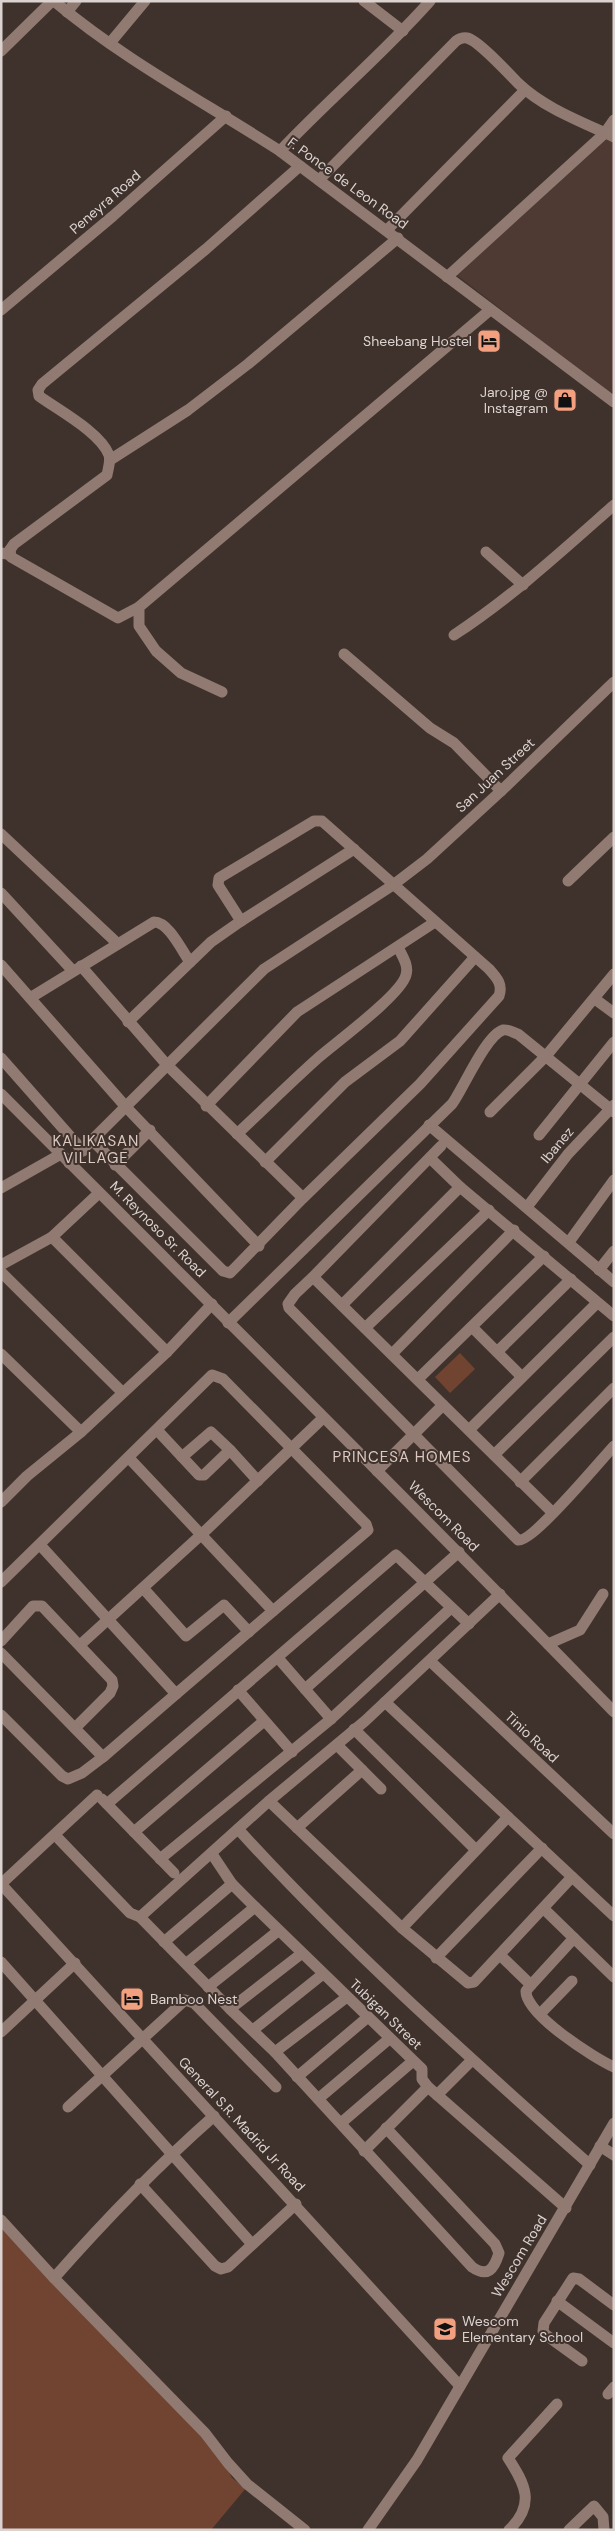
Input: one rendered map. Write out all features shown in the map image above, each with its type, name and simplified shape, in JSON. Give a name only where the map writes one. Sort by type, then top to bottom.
[{"type":"street","name":"F. Ponce de Leon Road","points":[[53,1],[110,44],[179,90],[226,116],[280,151],[614,402]]},
{"type":"street","points":[[1,51],[53,1]]},
{"type":"street","points":[[67,12],[76,1]]},
{"type":"street","points":[[110,44],[145,1]]},
{"type":"street","points":[[364,1],[403,31]]},
{"type":"street","points":[[280,151],[310,119],[351,83],[403,31],[430,1]]},
{"type":"street","points":[[319,180],[456,41],[462,38],[471,40],[490,55],[525,90],[574,119],[610,135]]},
{"type":"street","points":[[387,230],[525,90]]},
{"type":"street","name":"Peneyra Road","points":[[1,310],[113,216],[226,116]]},
{"type":"street","points":[[447,277],[610,135],[614,120]]},
{"type":"street","points":[[300,166],[206,249],[38,390],[39,396],[79,423],[104,447],[110,460],[107,474],[14,544],[6,551],[11,557],[118,618],[139,607],[490,310]]},
{"type":"street","points":[[110,460],[188,410],[248,364],[398,238]]},
{"type":"street","points":[[454,635],[490,612],[614,505]]},
{"type":"street","points":[[486,552],[523,585]]},
{"type":"street","points":[[139,607],[139,626],[156,651],[182,673],[222,692]]},
{"type":"street","points":[[344,654],[430,728],[454,743],[501,791]]},
{"type":"street","name":"San Juan Street","points":[[1,1188],[83,1151],[264,969],[393,885],[427,859],[614,682]]},
{"type":"street","points":[[92,1141],[223,1271],[227,1273],[233,1271],[303,1198],[420,1084],[499,996],[501,990],[498,979],[475,957],[322,821],[314,821],[219,878],[218,885],[241,921]]},
{"type":"street","points":[[1,834],[117,943]]},
{"type":"street","points":[[568,881],[614,837]]},
{"type":"street","points":[[128,1022],[211,942],[354,849]]},
{"type":"street","points":[[1,893],[77,969],[206,1106],[303,1198]]},
{"type":"street","points":[[30,998],[154,922],[159,922],[169,932],[190,962]]},
{"type":"street","points":[[206,1106],[297,1012],[435,922]]},
{"type":"street","points":[[237,1134],[319,1057],[376,1009],[401,983],[406,976],[406,967],[398,947]]},
{"type":"street","points":[[265,1162],[345,1082],[400,1041],[475,957]]},
{"type":"street","points":[[1,965],[126,1107],[259,1246]]},
{"type":"street","points":[[490,1112],[546,1056],[614,974]]},
{"type":"street","points":[[595,999],[614,1013]]},
{"type":"street","points":[[228,1323],[452,1104],[473,1064],[498,1033],[508,1030],[518,1034],[612,1109]]},
{"type":"street","points":[[539,1135],[614,1042]]},
{"type":"street","points":[[1,1058],[83,1151]]},
{"type":"street","name":"M. Reynoso Sr. Road","points":[[1,1094],[212,1304],[228,1323]]},
{"type":"street","name":"Ibanez","points":[[527,1207],[568,1154],[612,1109]]},
{"type":"street","points":[[429,1125],[614,1282]]},
{"type":"street","points":[[115,1165],[150,1130]]},
{"type":"street","points":[[441,1146],[314,1277],[295,1294],[288,1304],[289,1308],[518,1540],[526,1539],[553,1514],[614,1446]]},
{"type":"street","points":[[430,1158],[460,1186],[614,1316]]},
{"type":"street","points":[[569,1242],[614,1180]]},
{"type":"street","points":[[342,1305],[460,1186]]},
{"type":"street","points":[[1,1265],[52,1237],[99,1193]]},
{"type":"street","points":[[365,1328],[489,1210]]},
{"type":"street","points":[[393,1353],[514,1230]]},
{"type":"street","points":[[52,1237],[167,1352]]},
{"type":"street","points":[[599,1270],[614,1251]]},
{"type":"street","points":[[418,1380],[544,1256]]},
{"type":"street","points":[[1,1272],[122,1392]]},
{"type":"street","points":[[314,1277],[393,1353],[553,1514]]},
{"type":"street","points":[[497,1352],[571,1279]]},
{"type":"street","points":[[468,1430],[597,1302]]},
{"type":"street","points":[[1,1502],[47,1458],[81,1432],[167,1352],[212,1304]]},
{"type":"street","name":"Wescom Road","points":[[228,1323],[459,1552],[614,1711]]},
{"type":"street","points":[[472,1327],[522,1378]]},
{"type":"street","points":[[494,1455],[614,1337]]},
{"type":"street","points":[[1,1354],[81,1432]]},
{"type":"street","points":[[1,1582],[41,1546],[209,1377],[216,1375],[223,1379],[293,1449],[368,1528],[249,1632],[82,1773],[68,1779],[62,1776],[1,1715]]},
{"type":"street","points":[[520,1482],[614,1388]]},
{"type":"street","points":[[377,1471],[443,1405]]},
{"type":"street","points":[[80,1645],[293,1449],[323,1418]]},
{"type":"street","points":[[157,1430],[199,1475],[204,1475],[230,1450]]},
{"type":"street","points":[[182,1457],[211,1432],[258,1481]]},
{"type":"street","points":[[129,1458],[273,1611]]},
{"type":"street","points":[[41,1546],[176,1694]]},
{"type":"street","points":[[305,1689],[423,1582],[459,1552]]},
{"type":"street","points":[[106,1804],[396,1555],[469,1624]]},
{"type":"street","points":[[143,1588],[186,1636],[224,1606],[249,1632]]},
{"type":"street","points":[[140,1917],[212,1854],[268,1801],[337,1745],[385,1702],[500,1594]]},
{"type":"street","points":[[548,1644],[580,1630],[603,1594]]},
{"type":"street","points":[[1,1641],[33,1606],[38,1605],[46,1608],[112,1680],[113,1686],[110,1692],[75,1728]]},
{"type":"street","points":[[160,1859],[331,1719],[451,1608]]},
{"type":"street","points":[[1,1653],[103,1757]]},
{"type":"street","points":[[278,1658],[331,1719]]},
{"type":"street","name":"Tinio Road","points":[[430,1661],[614,1834]]},
{"type":"street","points":[[238,1690],[292,1752]]},
{"type":"street","points":[[385,1702],[614,1916]]},
{"type":"street","points":[[134,1832],[264,1721]]},
{"type":"street","points":[[354,1729],[476,1850]]},
{"type":"street","points":[[337,1745],[381,1789]]},
{"type":"street","points":[[297,1828],[362,1770]]},
{"type":"street","points":[[1,1884],[55,1835],[95,1793],[174,1873]]},
{"type":"street","points":[[268,1801],[402,1928],[436,1958],[469,1983],[474,1982],[501,1956],[572,1877]]},
{"type":"street","points":[[402,1928],[508,1817]]},
{"type":"street","points":[[238,1829],[311,1906],[472,2060],[590,2165]]},
{"type":"street","points":[[55,1835],[130,1913],[140,1917],[187,1963],[208,1988],[275,2052],[472,2267],[482,2273],[492,2270],[499,2253],[495,2244],[386,2128]]},
{"type":"street","points":[[436,1958],[542,1848]]},
{"type":"street","name":"Tubigan Street","points":[[212,1854],[232,1884],[301,1954],[422,2069],[422,2078],[428,2087],[566,2208]]},
{"type":"street","name":"General S.R. Madrid Jr Road","points":[[1,1884],[296,2204],[460,2386]]},
{"type":"street","points":[[164,1942],[232,1884]]},
{"type":"street","points":[[187,1963],[255,1907]]},
{"type":"street","points":[[544,1910],[614,1977]]},
{"type":"street","points":[[208,1988],[278,1931]]},
{"type":"street","points":[[574,1938],[526,1991],[527,1997],[575,2045],[614,2067]]},
{"type":"street","points":[[230,2009],[301,1954]]},
{"type":"street","points":[[501,1956],[531,1985]]},
{"type":"street","points":[[1,1962],[252,2244]]},
{"type":"street","points":[[1,2032],[75,1963]]},
{"type":"street","points":[[253,2030],[323,1974]]},
{"type":"street","points":[[541,2013],[572,1981]]},
{"type":"street","points":[[275,2052],[347,1997]]},
{"type":"street","points":[[68,2107],[182,2001],[188,2000],[276,2087]]},
{"type":"street","points":[[297,2077],[368,2017]]},
{"type":"street","points":[[318,2099],[390,2039]]},
{"type":"street","points":[[437,2095],[472,2060]]},
{"type":"street","points":[[341,2123],[413,2061]]},
{"type":"street","points":[[364,2151],[428,2087]]},
{"type":"street","points":[[54,2278],[112,2212],[171,2153],[214,2116]]},
{"type":"street","name":"Wescom Road","points":[[368,2530],[417,2460],[614,2123]]},
{"type":"street","points":[[600,2146],[614,2155]]},
{"type":"street","points":[[140,2184],[218,2268],[228,2267],[296,2204]]},
{"type":"street","points":[[1,2220],[54,2278],[205,2432],[228,2463],[247,2484],[305,2530]]},
{"type":"street","points":[[582,2361],[543,2331],[544,2323],[570,2280],[576,2278],[614,2305]]},
{"type":"street","points":[[557,2301],[614,2343]]},
{"type":"street","points":[[509,2530],[520,2516],[526,2496],[524,2484],[508,2458],[557,2404]]},
{"type":"street","points":[[569,2530],[594,2506],[603,2516],[604,2530]]},
{"type":"shaded area","points":[[605,133],[614,140],[614,389],[610,394],[453,272]]},
{"type":"shaded area","points":[[460,1353],[475,1369],[450,1393],[435,1377]]},
{"type":"shaded area","points":[[1,2224],[216,2446],[232,2478],[246,2488],[211,2530],[1,2530]]},
{"type":"place","name":"Sheebang Hostel","points":[[489,341]]},
{"type":"place","name":"Jaro.jpg @ Instagram","points":[[565,400]]},
{"type":"place","name":"Bamboo Nest","points":[[132,1999]]},
{"type":"place","name":"Wescom Elementary School","points":[[445,2329]]},
{"type":"district","name":"KALIKASAN VILLAGE","points":[[96,1150]]},
{"type":"district","name":"PRINCESA HOMES","points":[[402,1457]]}]
